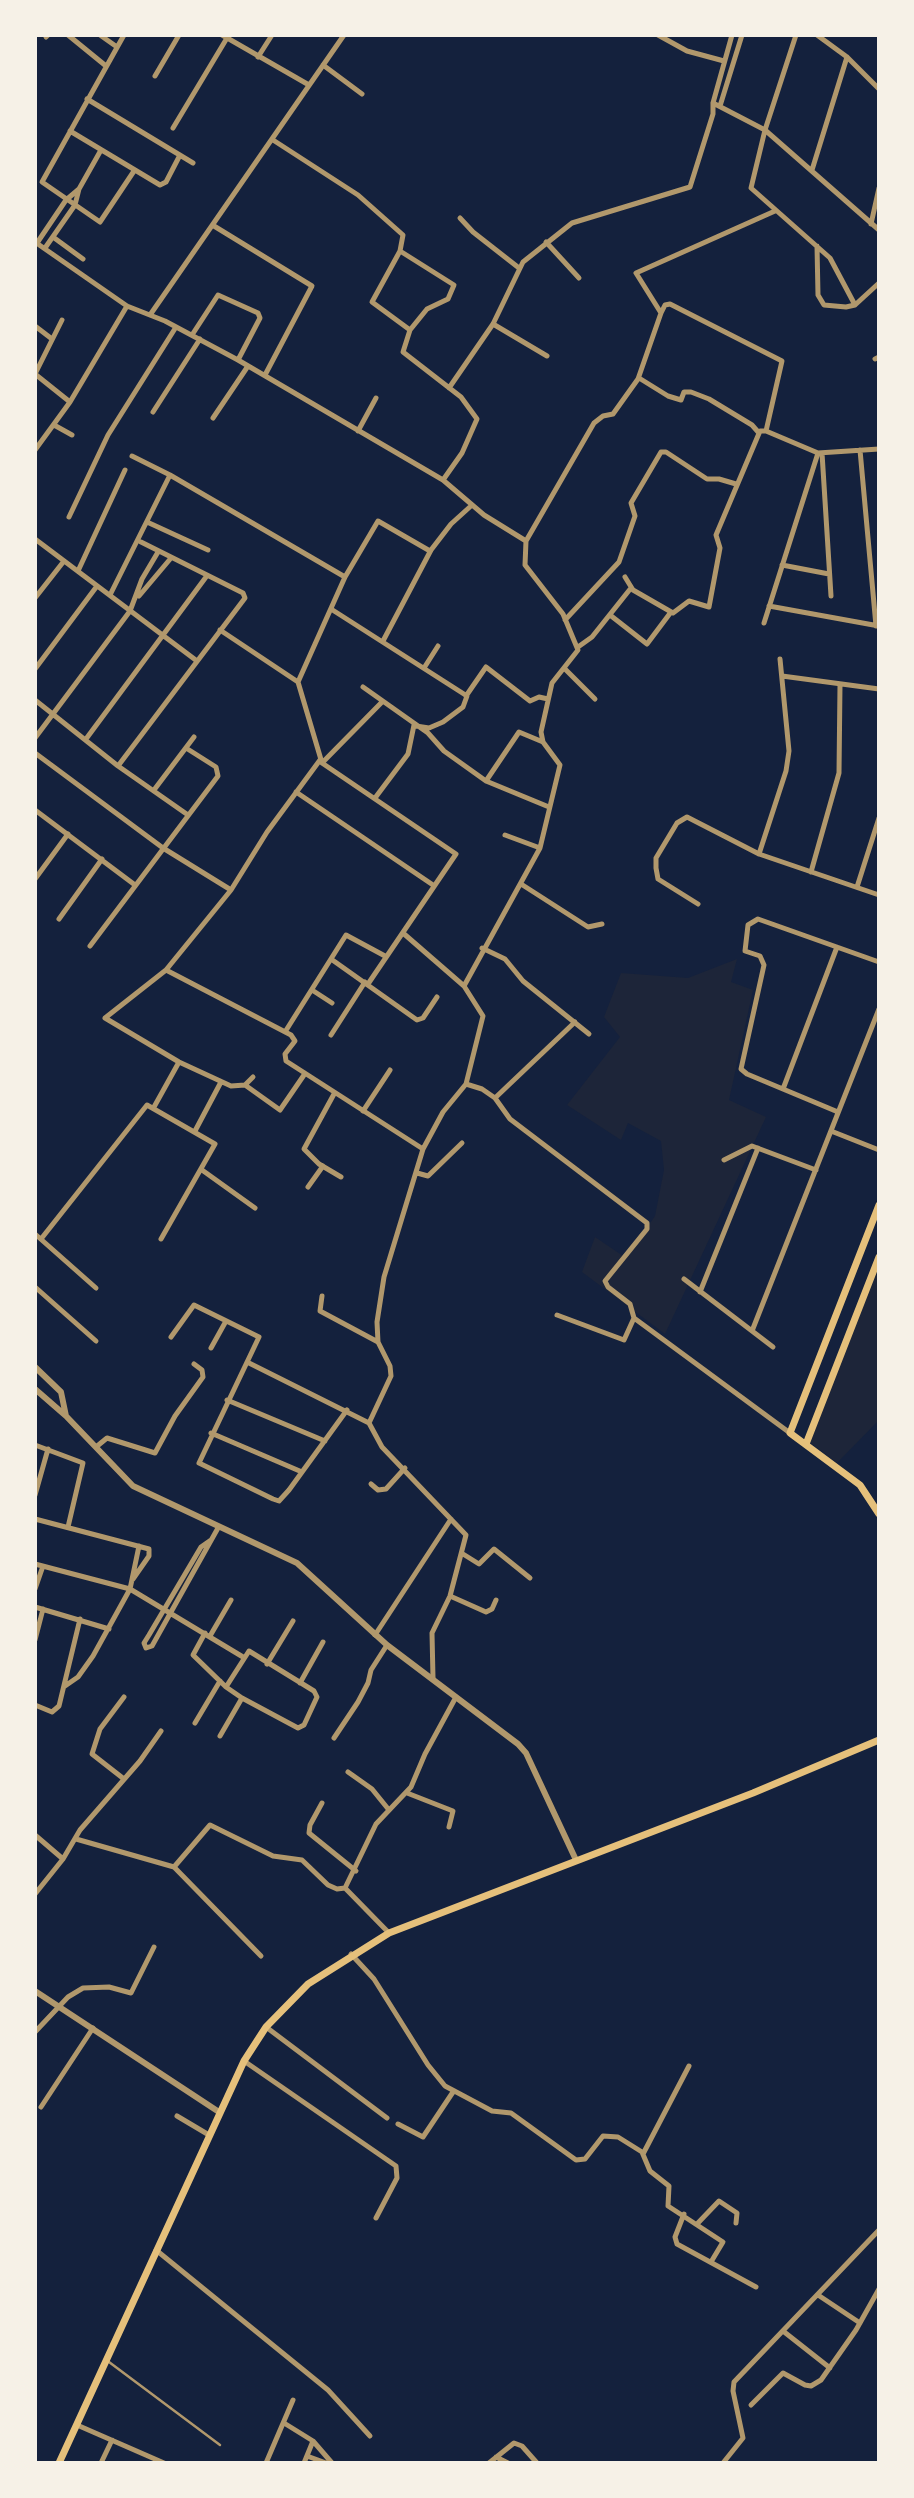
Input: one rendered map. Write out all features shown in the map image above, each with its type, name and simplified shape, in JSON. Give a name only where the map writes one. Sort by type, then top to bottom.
[{"type":"main road","points":[[879,1205],[790,1433],[860,1485],[879,1514]]},
{"type":"main road","points":[[806,1444],[879,1257]]},
{"type":"main road","points":[[59,2463],[244,2061],[266,2028],[308,1984],[351,1954],[389,1933],[753,1793],[879,1740]]},
{"type":"street","points":[[68,35],[106,66]]},
{"type":"street","points":[[100,35],[117,47]]},
{"type":"street","points":[[124,35],[41,182],[100,222],[134,171]]},
{"type":"street","points":[[155,76],[179,35]]},
{"type":"street","points":[[258,57],[272,35]]},
{"type":"street","points":[[150,315],[344,35]]},
{"type":"street","points":[[658,35],[687,51],[724,61]]},
{"type":"street","points":[[449,388],[493,324],[519,268],[546,242],[572,223],[687,190],[713,114],[713,103],[732,35]]},
{"type":"street","points":[[713,114],[721,105],[742,35]]},
{"type":"street","points":[[796,35],[765,130],[751,188],[817,246],[839,270],[855,304]]},
{"type":"street","points":[[817,35],[847,57],[879,89]]},
{"type":"street","points":[[173,128],[225,36],[309,85]]},
{"type":"street","points":[[812,170],[847,57]]},
{"type":"street","points":[[323,65],[362,94]]},
{"type":"street","points":[[87,99],[193,163]]},
{"type":"street","points":[[713,103],[765,130],[879,230]]},
{"type":"street","points":[[70,131],[134,171],[163,184],[180,155]]},
{"type":"street","points":[[273,140],[358,195],[400,231],[404,239],[400,251],[372,302],[410,330]]},
{"type":"street","points":[[45,248],[75,205],[79,189],[101,150]]},
{"type":"street","points":[[871,224],[879,188]]},
{"type":"street","points":[[79,189],[66,200],[36,242],[127,306],[201,339],[443,480],[472,505],[526,541]]},
{"type":"street","points":[[661,313],[636,275],[637,271],[775,211]]},
{"type":"street","points":[[460,218],[472,232],[519,268]]},
{"type":"street","points":[[214,226],[312,286],[265,375]]},
{"type":"street","points":[[53,237],[83,259]]},
{"type":"street","points":[[546,242],[579,278]]},
{"type":"street","points":[[817,246],[821,302],[826,306],[855,304],[879,284]]},
{"type":"street","points":[[400,251],[454,285],[448,299],[427,309],[410,330],[403,352],[461,397],[477,421],[462,453],[443,480]]},
{"type":"street","points":[[192,335],[218,295],[258,313],[260,318],[238,360]]},
{"type":"street","points":[[578,647],[565,620],[525,565],[526,541],[594,423],[603,416],[612,414],[639,378],[665,305],[670,304],[782,361],[766,431]]},
{"type":"street","points":[[35,450],[70,402],[127,306]]},
{"type":"street","points":[[62,320],[35,374],[70,402]]},
{"type":"street","points":[[493,324],[547,356]]},
{"type":"street","points":[[35,326],[52,339]]},
{"type":"street","points":[[69,517],[108,435],[176,327]]},
{"type":"street","points":[[153,412],[201,339]]},
{"type":"street","points":[[213,418],[248,366]]},
{"type":"street","points":[[639,378],[668,396],[681,400],[684,392],[709,399],[752,425],[759,433]]},
{"type":"street","points":[[358,432],[376,398]]},
{"type":"street","points":[[54,425],[72,435]]},
{"type":"street","points":[[625,577],[631,588],[671,612],[676,612],[689,601],[708,608],[710,606],[720,548],[715,538],[759,433],[766,431],[820,453],[879,449]]},
{"type":"street","points":[[769,606],[878,626],[860,450]]},
{"type":"street","points":[[565,620],[619,562],[635,516],[631,503],[661,452],[666,452],[708,479],[736,484]]},
{"type":"street","points":[[764,623],[820,453]]},
{"type":"street","points":[[820,453],[831,596]]},
{"type":"street","points":[[132,456],[170,475],[345,577]]},
{"type":"street","points":[[78,571],[125,470]]},
{"type":"street","points":[[110,595],[170,475]]},
{"type":"street","points":[[383,641],[430,551],[451,524],[472,505]]},
{"type":"street","points":[[331,1035],[456,854],[321,761],[299,682],[345,577],[378,521],[430,551]]},
{"type":"street","points":[[147,522],[208,550]]},
{"type":"street","points":[[35,539],[197,661]]},
{"type":"street","points":[[118,766],[245,595],[141,542]]},
{"type":"street","points":[[35,738],[130,611],[142,579],[158,552]]},
{"type":"street","points":[[136,598],[171,558]]},
{"type":"street","points":[[35,598],[64,561]]},
{"type":"street","points":[[782,565],[829,574]]},
{"type":"street","points":[[86,739],[206,577]]},
{"type":"street","points":[[35,669],[97,586]]},
{"type":"street","points":[[464,986],[482,948],[540,848],[560,765],[543,742],[541,732],[552,684],[578,647],[592,637],[631,588]]},
{"type":"street","points":[[331,609],[466,696]]},
{"type":"street","points":[[610,615],[647,644],[671,612]]},
{"type":"street","points":[[220,630],[299,682]]},
{"type":"street","points":[[424,668],[439,646]]},
{"type":"street","points":[[759,854],[786,771],[789,751],[780,659]]},
{"type":"street","points":[[415,725],[429,728],[443,722],[463,707],[467,702],[466,696],[486,667],[530,701],[539,697],[548,699]]},
{"type":"street","points":[[565,669],[595,699]]},
{"type":"street","points":[[782,676],[879,689]]},
{"type":"street","points":[[811,872],[839,773],[839,685]]},
{"type":"street","points":[[363,687],[428,733],[461,765],[486,781],[549,807]]},
{"type":"street","points":[[35,700],[118,766],[188,815]]},
{"type":"street","points":[[304,1075],[280,1110],[245,1085],[232,1086],[178,1062],[105,1018],[166,970],[231,890],[296,792],[321,761],[382,702]]},
{"type":"street","points":[[376,798],[408,754],[415,725]]},
{"type":"street","points":[[486,781],[519,732],[543,742]]},
{"type":"street","points":[[154,790],[194,737]]},
{"type":"street","points":[[90,946],[219,772],[216,766],[186,748]]},
{"type":"street","points":[[35,752],[163,848],[231,890]]},
{"type":"street","points":[[296,792],[433,885]]},
{"type":"street","points":[[35,810],[135,885]]},
{"type":"street","points":[[698,904],[658,879],[656,868],[656,858],[680,821],[687,817],[759,854],[879,895]]},
{"type":"street","points":[[857,887],[879,818]]},
{"type":"street","points":[[35,879],[68,834]]},
{"type":"street","points":[[505,835],[540,848]]},
{"type":"street","points":[[59,919],[102,859]]},
{"type":"street","points":[[521,884],[588,927],[602,924]]},
{"type":"street","points":[[838,1112],[743,1071],[741,1066],[764,965],[760,956],[746,951],[750,921],[758,919],[879,962]]},
{"type":"street","points":[[369,1423],[391,1376],[390,1366],[378,1342],[377,1322],[384,1277],[423,1149],[443,1112],[466,1084],[483,1016],[464,986],[403,933]]},
{"type":"street","points":[[285,1032],[349,934],[385,956]]},
{"type":"street","points":[[783,1089],[837,947]]},
{"type":"street","points":[[482,948],[505,959],[523,981],[589,1034]]},
{"type":"street","points":[[331,959],[417,1020],[423,1018],[436,997]]},
{"type":"street","points":[[166,970],[285,1032],[295,1041],[284,1058],[304,1075],[423,1149]]},
{"type":"street","points":[[312,990],[332,1003]]},
{"type":"street","points":[[752,1331],[879,1009]]},
{"type":"street","points":[[495,1098],[575,1022]]},
{"type":"street","points":[[154,1107],[178,1062]]},
{"type":"street","points":[[363,1111],[390,1070]]},
{"type":"street","points":[[245,1085],[253,1077]]},
{"type":"street","points":[[195,1131],[221,1082]]},
{"type":"street","points":[[466,1084],[482,1089],[495,1098],[510,1119],[647,1223],[647,1229],[605,1280],[608,1287],[630,1304],[634,1318],[790,1433]]},
{"type":"street","points":[[334,1094],[304,1147],[306,1153],[341,1177]]},
{"type":"street","points":[[96,1288],[38,1237],[142,1107],[154,1107],[215,1145],[161,1239]]},
{"type":"street","points":[[831,1131],[879,1150]]},
{"type":"street","points":[[417,1172],[428,1177],[462,1143]]},
{"type":"street","points":[[724,1160],[752,1146],[816,1170]]},
{"type":"street","points":[[700,1292],[758,1148]]},
{"type":"street","points":[[308,1186],[323,1166]]},
{"type":"street","points":[[202,1170],[255,1208]]},
{"type":"street","points":[[684,1279],[773,1347]]},
{"type":"street","points":[[35,1287],[96,1341]]},
{"type":"street","points":[[322,1296],[319,1307],[321,1312],[378,1342]]},
{"type":"street","points":[[171,1338],[192,1305],[259,1338],[211,1433],[200,1466],[275,1500],[283,1497],[347,1410]]},
{"type":"street","points":[[557,1315],[624,1340],[634,1318]]},
{"type":"street","points":[[211,1348],[226,1321]]},
{"type":"street","points":[[247,1362],[369,1423],[378,1442],[466,1535],[450,1596],[432,1633],[433,1678]]},
{"type":"street","points":[[96,1447],[107,1438],[155,1453],[175,1416],[203,1377],[202,1370],[194,1364]]},
{"type":"street","points":[[35,1367],[61,1392],[66,1416]]},
{"type":"street","points":[[35,1389],[66,1416],[133,1486],[297,1563],[387,1645],[524,1749],[576,1860]]},
{"type":"street","points":[[227,1400],[326,1441]]},
{"type":"street","points":[[211,1433],[302,1472]]},
{"type":"street","points":[[35,1445],[83,1464],[68,1527]]},
{"type":"street","points":[[35,1495],[37,1480],[48,1449]]},
{"type":"street","points":[[371,1484],[378,1490],[386,1489],[405,1468]]},
{"type":"street","points":[[35,1519],[149,1549],[150,1553],[133,1579]]},
{"type":"street","points":[[376,1635],[451,1519]]},
{"type":"street","points":[[211,1540],[201,1547],[144,1643],[146,1648],[152,1646],[218,1528]]},
{"type":"street","points":[[65,1686],[78,1677],[130,1589],[139,1546]]},
{"type":"street","points":[[463,1554],[479,1564],[494,1549],[530,1578]]},
{"type":"street","points":[[35,1563],[130,1589],[243,1657]]},
{"type":"street","points":[[35,1589],[43,1566]]},
{"type":"street","points":[[450,1596],[486,1612],[492,1609],[496,1600]]},
{"type":"street","points":[[226,1687],[243,1657],[250,1651],[314,1691],[317,1697],[301,1728],[293,1727],[226,1687],[193,1655],[230,1601]]},
{"type":"street","points":[[35,1607],[108,1629]]},
{"type":"street","points":[[35,1640],[43,1609]]},
{"type":"street","points":[[35,1705],[55,1711],[65,1686],[80,1619]]},
{"type":"street","points":[[267,1664],[293,1621]]},
{"type":"street","points":[[300,1683],[323,1642]]},
{"type":"street","points":[[334,1738],[369,1683],[371,1670],[387,1645]]},
{"type":"street","points":[[195,1723],[220,1681]]},
{"type":"street","points":[[124,1697],[100,1729],[92,1754],[124,1779]]},
{"type":"street","points":[[174,1867],[209,1825],[272,1856],[302,1860],[328,1885],[337,1889],[345,1888],[356,1871],[372,1830],[407,1793],[456,1697]]},
{"type":"street","points":[[220,1736],[242,1698]]},
{"type":"street","points":[[35,1894],[160,1731]]},
{"type":"street","points":[[348,1772],[372,1789],[389,1810]]},
{"type":"street","points":[[407,1793],[453,1811],[449,1827]]},
{"type":"street","points":[[322,1803],[309,1832],[356,1871]]},
{"type":"street","points":[[35,1835],[63,1859]]},
{"type":"street","points":[[76,1839],[174,1867],[261,1956]]},
{"type":"street","points":[[345,1888],[389,1933]]},
{"type":"street","points":[[35,2032],[75,1993],[92,1986],[131,1993],[155,1947]]},
{"type":"street","points":[[351,1954],[374,1979],[434,2075],[453,2092],[492,2111],[511,2113],[576,2160],[585,2159],[607,2134],[618,2137],[643,2154],[650,2171],[669,2186],[668,2206],[723,2242],[711,2262]]},
{"type":"street","points":[[35,1991],[219,2112]]},
{"type":"street","points":[[41,2107],[93,2028]]},
{"type":"street","points":[[266,2028],[387,2118]]},
{"type":"street","points":[[244,2061],[396,2166],[397,2178],[376,2218]]},
{"type":"street","points":[[643,2154],[689,2066]]},
{"type":"street","points":[[398,2124],[423,2137],[453,2092]]},
{"type":"street","points":[[177,2116],[209,2135]]},
{"type":"street","points":[[697,2224],[719,2201],[737,2213],[736,2223]]},
{"type":"street","points":[[684,2214],[676,2242],[756,2287]]},
{"type":"street","points":[[723,2463],[743,2438],[733,2390],[734,2382],[879,2230]]},
{"type":"street","points":[[156,2250],[319,2381],[370,2436]]},
{"type":"street","points":[[751,2405],[783,2373],[811,2386],[821,2380],[860,2323],[879,2288]]},
{"type":"street","points":[[818,2295],[860,2323]]},
{"type":"street","points":[[783,2331],[830,2368]]},
{"type":"street","points":[[266,2463],[293,2400]]},
{"type":"street","points":[[284,2423],[313,2441],[332,2463]]},
{"type":"street","points":[[77,2425],[164,2463]]},
{"type":"street","points":[[102,2463],[112,2440]]},
{"type":"street","points":[[313,2441],[305,2460],[326,2463]]},
{"type":"street","points":[[489,2463],[515,2443],[537,2463]]},
{"type":"street","points":[[496,2457],[508,2463]]},
{"type":"lane","points":[[107,2360],[220,2445]]},
{"type":"shaded area","points":[[737,959],[731,982],[753,990],[729,1100],[766,1117],[665,1334],[582,1272],[595,1237],[626,1258],[655,1216],[664,1170],[661,1141],[628,1123],[621,1140],[567,1105],[620,1037],[604,1017],[621,973],[688,978]]},
{"type":"shaded area","points":[[879,1268],[879,1420],[837,1463],[808,1441]]}]
